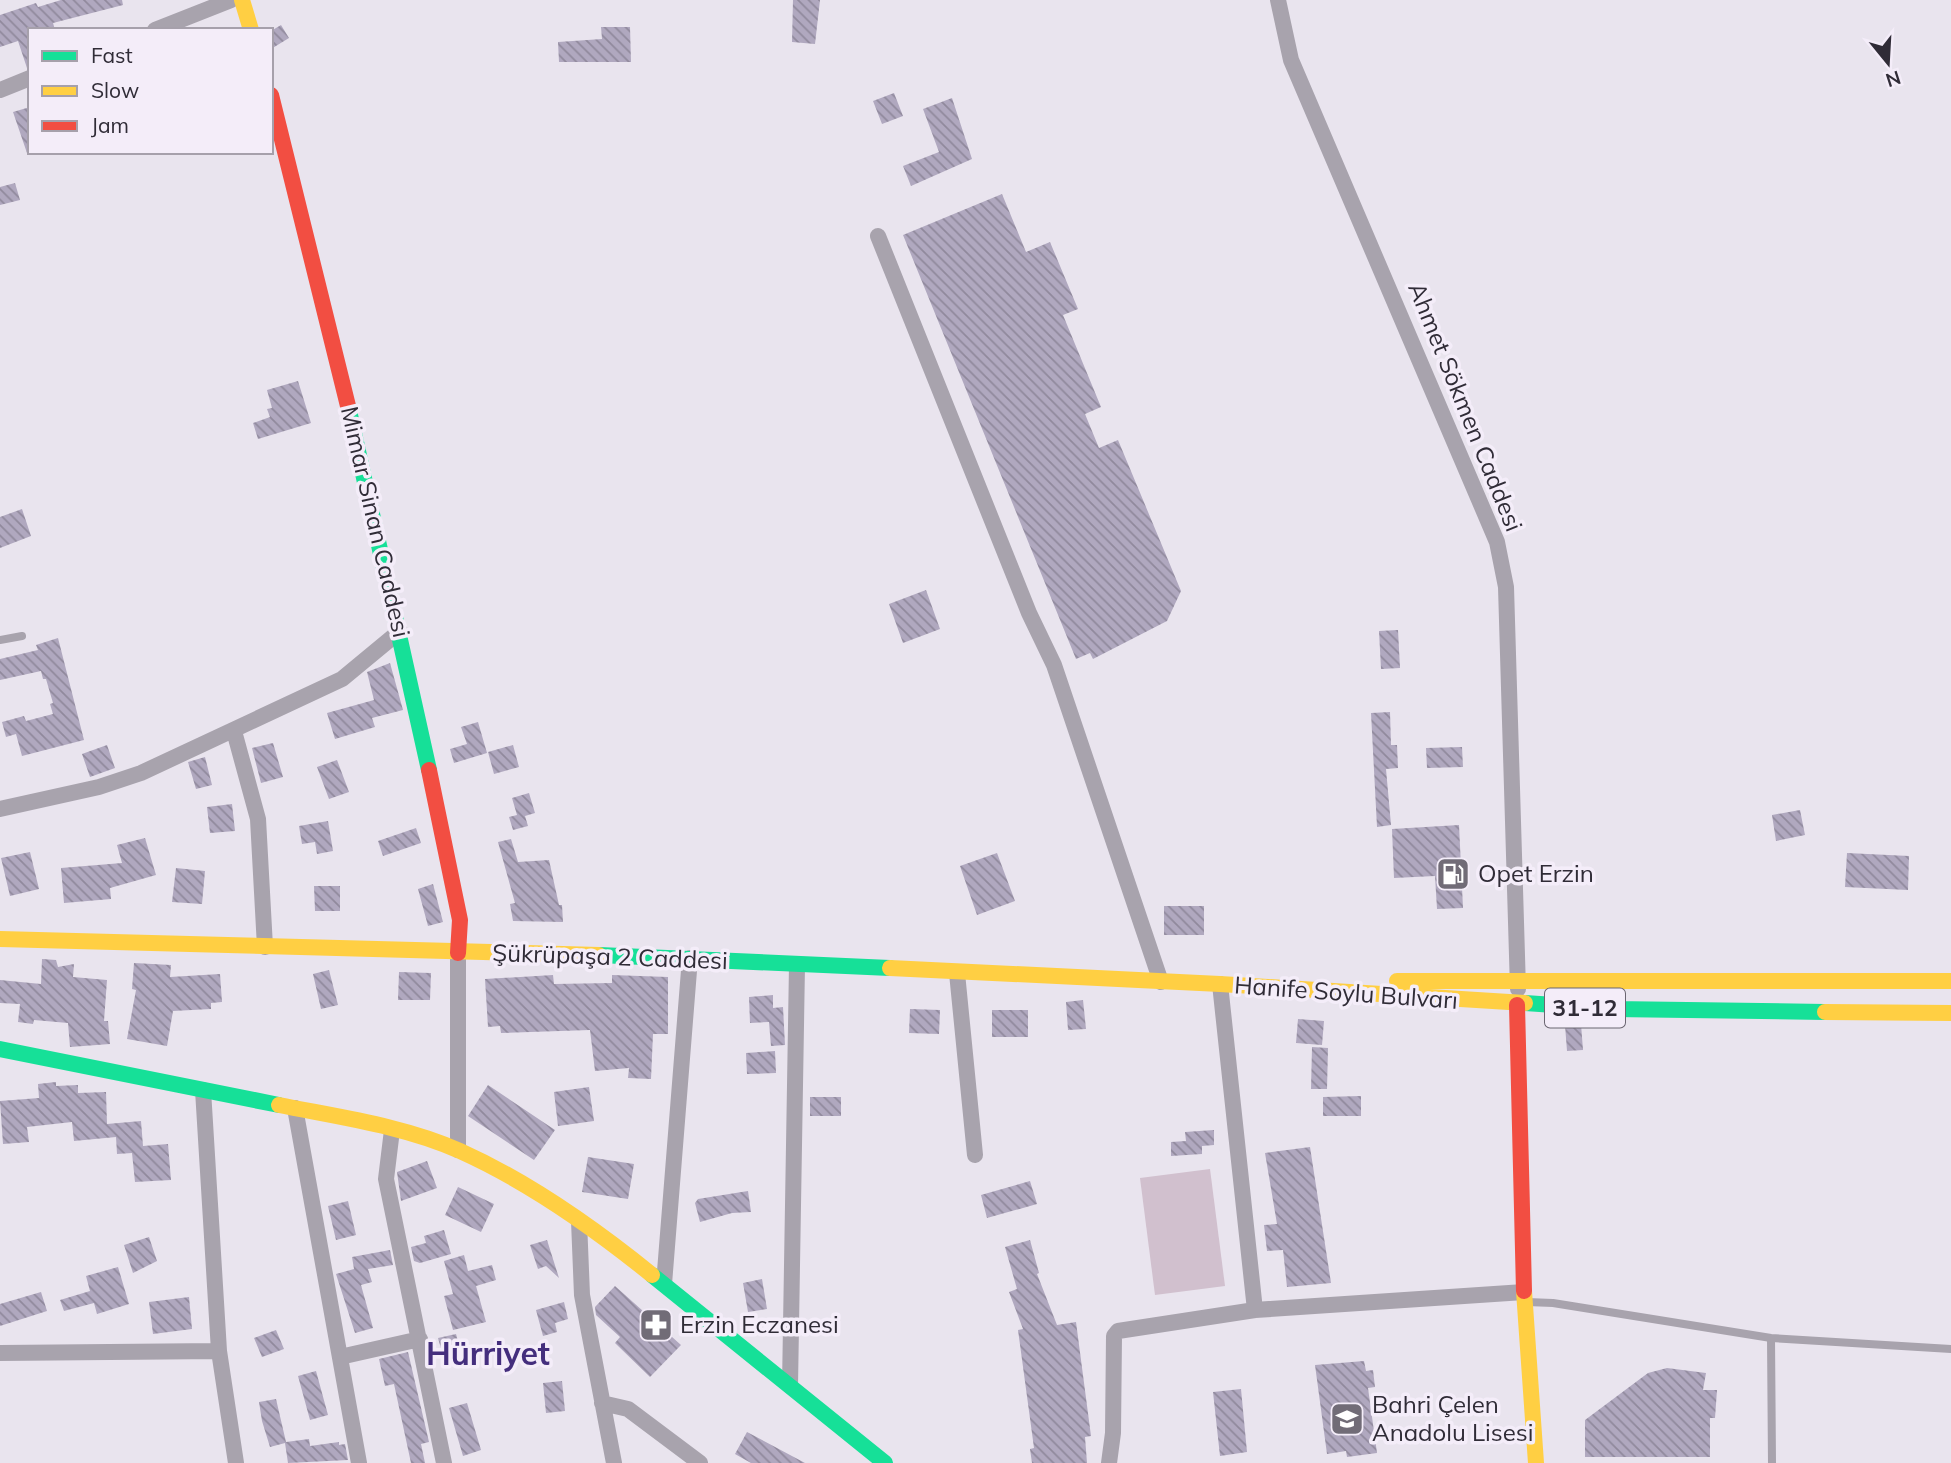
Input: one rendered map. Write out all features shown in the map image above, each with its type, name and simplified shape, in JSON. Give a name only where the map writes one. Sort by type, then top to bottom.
[{"type":"main road","points":[[242,0],[250,28]]},
{"type":"main road","name":"Mimar Sinan Caddesi","points":[[273,103],[354,429],[400,631],[460,920],[458,953]]},
{"type":"main road","name":"Şükrüpaşa 2 Caddesi","points":[[0,939],[690,958],[1220,984]]},
{"type":"main road","name":"Hanife Soylu Bulvarı","points":[[1220,984],[1519,979],[1951,981]]},
{"type":"main road","name":"Hanife Soylu Bulvarı","points":[[1220,984],[1517,1005],[1614,1009],[1951,1013]]},
{"type":"main road","points":[[1517,1005],[1524,1297],[1536,1463]]},
{"type":"main road","points":[[0,1049],[295,1108],[392,1130],[458,1150],[527,1185],[579,1221],[664,1284],[885,1463]]},
{"type":"street","points":[[160,28],[231,0]]},
{"type":"street","name":"Ahmet Sökmen Caddesi","points":[[1278,0],[1291,60],[1479,493],[1497,542],[1506,587],[1519,979],[1517,1005]]},
{"type":"street","points":[[0,90],[28,79]]},
{"type":"street","points":[[878,236],[1029,613],[1054,665],[1161,982]]},
{"type":"street","points":[[0,809],[99,786],[141,773],[342,679],[400,631]]},
{"type":"street","points":[[234,731],[258,819],[265,947]]},
{"type":"street","points":[[458,953],[458,1150]]},
{"type":"street","points":[[664,1284],[690,958]]},
{"type":"street","points":[[790,1386],[797,965]]},
{"type":"street","points":[[957,973],[975,1155]]},
{"type":"street","points":[[1220,984],[1255,1310]]},
{"type":"street","points":[[203,1090],[219,1351],[236,1463]]},
{"type":"street","points":[[295,1108],[359,1463]]},
{"type":"street","points":[[392,1130],[386,1178],[444,1463]]},
{"type":"street","points":[[579,1221],[582,1295],[614,1463]]},
{"type":"street","points":[[1109,1463],[1113,1433],[1114,1336],[1118,1331],[1255,1310],[1524,1297]]},
{"type":"street","points":[[340,1357],[420,1339]]},
{"type":"street","points":[[0,1353],[219,1351]]},
{"type":"street","points":[[602,1403],[628,1409],[700,1463]]},
{"type":"lane","points":[[0,640],[22,636]]},
{"type":"lane","points":[[1524,1297],[1771,1338],[1951,1349]]},
{"type":"lane","points":[[1771,1338],[1772,1463]]},
{"type":"shaded area","points":[[1210,1169],[1225,1286],[1155,1295],[1140,1178]]},
{"type":"building","points":[[61,0],[122,0],[123,5],[53,23],[54,28],[28,28],[27,68],[18,41],[0,47],[0,15],[36,3],[38,7]]},
{"type":"building","points":[[793,0],[820,0],[815,44],[792,42]]},
{"type":"building","points":[[281,25],[289,38],[273,48],[273,30]]},
{"type":"building","points":[[601,27],[630,27],[631,62],[559,62],[558,42],[602,39]]},
{"type":"building","points":[[894,93],[903,116],[882,124],[873,101]]},
{"type":"building","points":[[952,98],[972,159],[911,186],[903,166],[939,152],[923,109]]},
{"type":"building","points":[[28,108],[28,153],[27,153],[13,112]]},
{"type":"building","points":[[15,183],[20,200],[0,205],[0,187]]},
{"type":"building","points":[[1002,194],[1026,252],[1050,242],[1078,309],[1063,315],[1101,407],[1085,414],[1099,448],[1118,440],[1181,591],[1167,621],[1093,659],[1090,653],[1076,659],[903,235]]},
{"type":"building","points":[[298,381],[311,423],[258,439],[253,423],[270,417],[267,409],[272,408],[267,390]]},
{"type":"building","points":[[22,509],[31,536],[0,548],[0,517]]},
{"type":"building","points":[[926,590],[940,629],[903,643],[889,604]]},
{"type":"building","points":[[1398,630],[1400,668],[1381,669],[1379,631]]},
{"type":"building","points":[[58,638],[84,740],[22,756],[16,734],[6,737],[2,722],[24,716],[26,721],[53,714],[50,704],[53,703],[41,671],[0,680],[0,659],[38,650],[36,645]]},
{"type":"building","points":[[390,663],[403,710],[372,718],[375,727],[335,739],[327,713],[374,700],[367,672]]},
{"type":"building","points":[[1390,712],[1391,745],[1397,745],[1398,768],[1386,769],[1391,825],[1377,827],[1371,713]]},
{"type":"building","points":[[478,722],[487,753],[454,763],[450,749],[467,744],[461,727]]},
{"type":"building","points":[[273,743],[283,777],[261,783],[252,748]]},
{"type":"building","points":[[107,745],[115,768],[90,777],[82,754]]},
{"type":"building","points":[[513,745],[519,767],[494,774],[488,752]]},
{"type":"building","points":[[1462,747],[1463,767],[1427,768],[1426,748]]},
{"type":"building","points":[[205,757],[212,785],[196,789],[188,762]]},
{"type":"building","points":[[337,760],[349,792],[329,799],[317,767]]},
{"type":"building","points":[[529,793],[535,813],[525,816],[528,826],[513,830],[509,817],[517,815],[512,798]]},
{"type":"building","points":[[232,804],[235,831],[210,833],[207,807]]},
{"type":"building","points":[[1800,810],[1805,835],[1776,841],[1772,815]]},
{"type":"building","points":[[328,821],[333,851],[317,854],[315,842],[302,844],[299,826]]},
{"type":"building","points":[[1459,825],[1463,908],[1437,909],[1435,876],[1394,878],[1392,829]]},
{"type":"building","points":[[416,828],[421,843],[383,856],[378,841]]},
{"type":"building","points":[[145,838],[156,875],[110,888],[111,899],[64,903],[61,868],[122,863],[117,845]]},
{"type":"building","points":[[511,839],[518,862],[549,860],[559,905],[562,905],[563,922],[513,921],[510,904],[515,903],[498,842]]},
{"type":"building","points":[[30,852],[39,889],[10,896],[1,858]]},
{"type":"building","points":[[997,853],[1015,901],[977,915],[960,866]]},
{"type":"building","points":[[1847,853],[1909,856],[1908,890],[1845,887]]},
{"type":"building","points":[[176,868],[205,871],[202,904],[172,902]]},
{"type":"building","points":[[433,884],[443,922],[428,926],[418,889]]},
{"type":"building","points":[[314,886],[340,886],[340,911],[315,911]]},
{"type":"building","points":[[1164,906],[1204,906],[1204,935],[1164,935]]},
{"type":"building","points":[[42,959],[56,960],[58,967],[74,964],[73,977],[107,980],[104,1021],[108,1021],[110,1044],[70,1047],[68,1023],[34,1020],[33,1024],[18,1022],[20,1004],[0,1003],[0,980],[41,984]]},
{"type":"building","points":[[134,963],[171,965],[170,977],[220,974],[222,1002],[211,1003],[211,1009],[173,1011],[167,1046],[127,1039],[136,990],[132,989]]},
{"type":"building","points":[[329,970],[338,1005],[321,1009],[313,974]]},
{"type":"building","points":[[399,972],[431,973],[430,1000],[398,1000]]},
{"type":"building","points":[[553,975],[554,984],[612,983],[612,975],[668,977],[668,1034],[653,1034],[651,1079],[628,1078],[629,1068],[595,1071],[590,1030],[501,1033],[500,1026],[488,1027],[485,979]]},
{"type":"building","points":[[773,995],[773,1008],[783,1007],[785,1045],[771,1046],[769,1022],[750,1023],[749,997]]},
{"type":"building","points":[[1083,1000],[1086,1029],[1068,1030],[1066,1002]]},
{"type":"building","points":[[910,1009],[940,1010],[939,1034],[909,1033]]},
{"type":"building","points":[[992,1010],[1028,1010],[1028,1037],[992,1037]]},
{"type":"building","points":[[1298,1019],[1324,1021],[1322,1045],[1296,1043]]},
{"type":"building","points":[[1581,1024],[1583,1050],[1567,1051],[1565,1025]]},
{"type":"building","points":[[1312,1047],[1328,1048],[1327,1089],[1311,1089]]},
{"type":"building","points":[[775,1051],[776,1073],[747,1074],[746,1053]]},
{"type":"building","points":[[56,1082],[56,1086],[78,1085],[78,1093],[106,1092],[107,1124],[141,1121],[143,1146],[168,1144],[171,1180],[135,1182],[132,1153],[117,1154],[116,1137],[74,1141],[72,1122],[27,1127],[29,1142],[3,1144],[0,1101],[39,1098],[38,1084]]},
{"type":"building","points":[[488,1085],[555,1130],[534,1160],[468,1116]]},
{"type":"building","points":[[589,1087],[594,1121],[558,1126],[554,1092]]},
{"type":"building","points":[[1361,1096],[1361,1116],[1323,1116],[1323,1097]]},
{"type":"building","points":[[810,1097],[841,1097],[841,1116],[810,1116]]},
{"type":"building","points":[[1214,1130],[1214,1145],[1202,1146],[1202,1154],[1171,1156],[1171,1142],[1186,1141],[1185,1132]]},
{"type":"building","points":[[1310,1147],[1331,1283],[1287,1287],[1283,1250],[1267,1251],[1264,1225],[1277,1224],[1265,1153]]},
{"type":"building","points":[[588,1157],[634,1164],[628,1199],[582,1192]]},
{"type":"building","points":[[427,1161],[437,1188],[401,1201],[397,1172]]},
{"type":"building","points":[[1030,1181],[1037,1204],[987,1218],[981,1195]]},
{"type":"building","points":[[458,1187],[494,1204],[481,1232],[445,1215]]},
{"type":"building","points":[[748,1191],[751,1212],[732,1213],[700,1222],[695,1203],[698,1199]]},
{"type":"building","points":[[348,1201],[356,1235],[336,1240],[328,1206]]},
{"type":"building","points":[[444,1230],[451,1254],[420,1263],[414,1261],[411,1247],[426,1243],[424,1236]]},
{"type":"building","points":[[149,1237],[157,1261],[133,1273],[124,1245]]},
{"type":"building","points":[[547,1240],[559,1278],[546,1266],[538,1269],[530,1245]]},
{"type":"building","points":[[1030,1240],[1039,1273],[1037,1274],[1057,1325],[1076,1322],[1091,1436],[1085,1437],[1087,1463],[1032,1463],[1030,1449],[1034,1448],[1018,1330],[1023,1329],[1009,1292],[1017,1289],[1005,1247]]},
{"type":"building","points":[[390,1250],[393,1265],[368,1269],[372,1282],[361,1285],[373,1328],[355,1333],[336,1274],[354,1269],[352,1257]]},
{"type":"building","points":[[464,1255],[468,1271],[492,1265],[496,1280],[476,1286],[486,1322],[453,1330],[444,1296],[453,1294],[444,1261]]},
{"type":"building","points":[[118,1267],[129,1304],[97,1314],[94,1303],[64,1311],[60,1300],[90,1291],[86,1276]]},
{"type":"building","points":[[762,1279],[767,1309],[748,1312],[743,1283]]},
{"type":"building","points":[[615,1286],[681,1345],[650,1377],[615,1343],[620,1337],[596,1315],[595,1307]]},
{"type":"building","points":[[41,1292],[47,1311],[0,1326],[0,1304]]},
{"type":"building","points":[[189,1297],[192,1329],[153,1334],[149,1302]]},
{"type":"building","points":[[564,1302],[568,1319],[555,1323],[557,1332],[543,1336],[536,1310]]},
{"type":"building","points":[[276,1330],[284,1349],[262,1357],[254,1338]]},
{"type":"building","points":[[456,1334],[463,1359],[445,1363],[438,1338]]},
{"type":"building","points":[[408,1352],[429,1442],[421,1444],[425,1463],[411,1463],[394,1384],[385,1386],[379,1359]]},
{"type":"building","name":"Bahri Çelen Anadolu Lisesi","points":[[1364,1361],[1366,1371],[1373,1370],[1375,1387],[1368,1388],[1377,1453],[1347,1457],[1346,1451],[1327,1454],[1315,1365]]},
{"type":"building","points":[[1667,1368],[1706,1373],[1703,1390],[1717,1390],[1715,1418],[1710,1418],[1710,1457],[1585,1457],[1585,1420],[1648,1373]]},
{"type":"building","points":[[316,1371],[328,1415],[310,1420],[298,1376]]},
{"type":"building","points":[[562,1381],[565,1411],[546,1413],[543,1383]]},
{"type":"building","points":[[1241,1389],[1247,1452],[1220,1456],[1213,1392]]},
{"type":"building","points":[[276,1399],[286,1442],[309,1439],[310,1446],[339,1442],[339,1445],[345,1444],[348,1460],[288,1463],[285,1443],[270,1447],[262,1421],[259,1402]]},
{"type":"building","points":[[467,1403],[481,1450],[463,1456],[449,1408]]},
{"type":"building","points":[[747,1432],[805,1463],[751,1463],[735,1454]]},
{"type":"traffic: fast","points":[[348,406],[429,770]]},
{"type":"traffic: fast","points":[[599,955],[890,968]]},
{"type":"traffic: fast","points":[[1525,1003],[1613,1009],[1825,1012]]},
{"type":"traffic: fast","points":[[0,1049],[279,1105]]},
{"type":"traffic: fast","points":[[652,1275],[885,1463]]},
{"type":"traffic: slow","points":[[242,0],[250,28]]},
{"type":"traffic: slow","points":[[0,939],[599,955]]},
{"type":"traffic: slow","points":[[890,968],[1220,984]]},
{"type":"traffic: slow","points":[[1397,981],[1951,981]]},
{"type":"traffic: slow","points":[[1220,984],[1525,1003]]},
{"type":"traffic: slow","points":[[1825,1012],[1951,1013]]},
{"type":"traffic: slow","points":[[279,1105],[394,1129],[460,1151],[486,1163],[560,1207],[652,1275]]},
{"type":"traffic: slow","points":[[1524,1291],[1536,1463]]},
{"type":"traffic: jam","points":[[273,103],[348,406]]},
{"type":"traffic: jam","points":[[429,770],[460,920],[458,953]]},
{"type":"traffic: jam","points":[[1517,1005],[1524,1291]]},
{"type":"place","name":"Opet Erzin","points":[[1453,874]]},
{"type":"place","name":"Erzin Eczanesi","points":[[656,1325]]},
{"type":"place","name":"Bahri Çelen Anadolu Lisesi","points":[[1347,1419]]},
{"type":"district","name":"Hürriyet","points":[[488,1354]]}]
